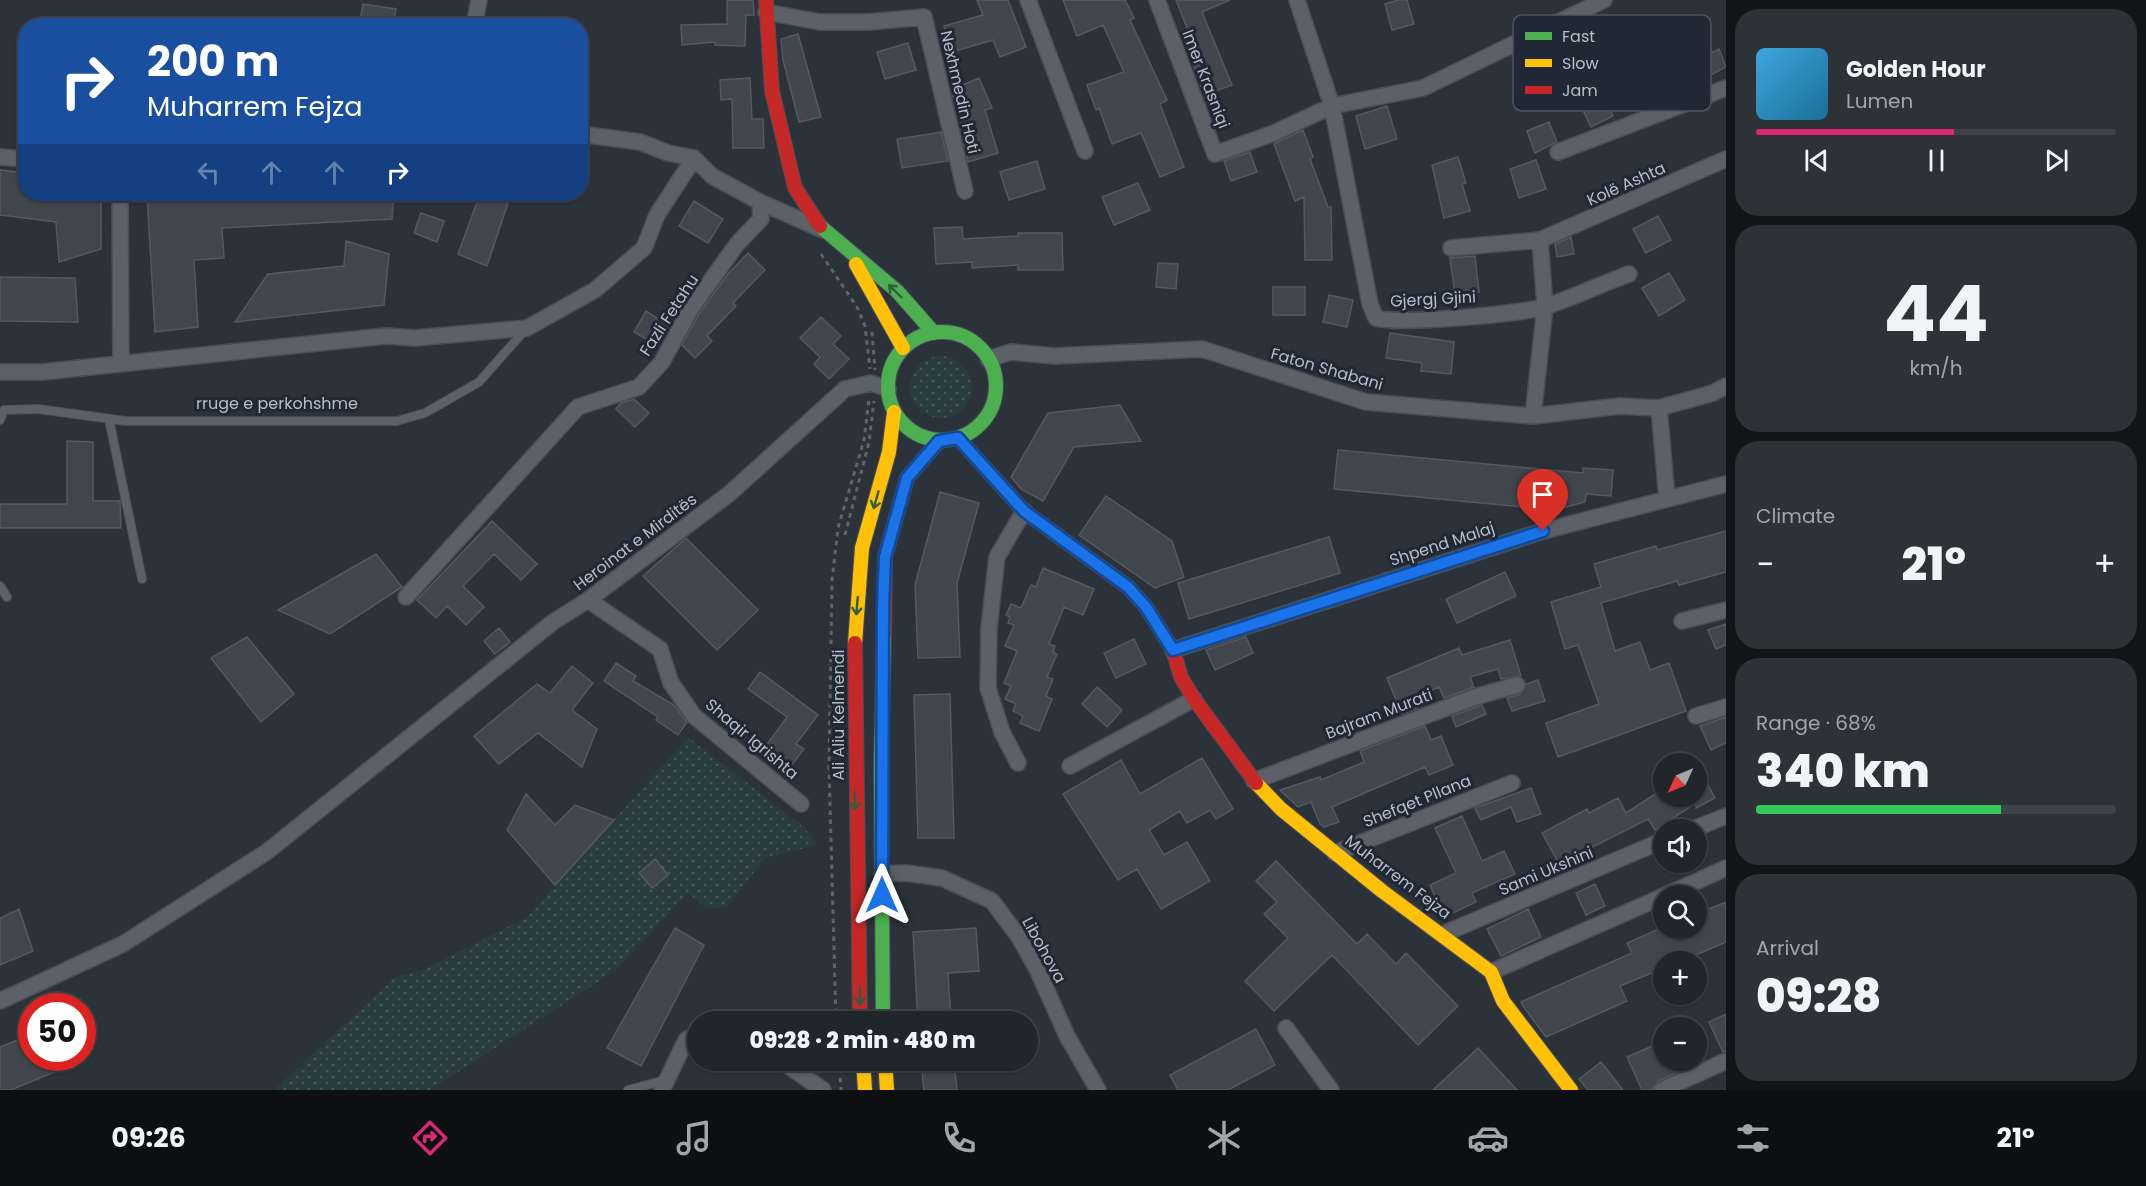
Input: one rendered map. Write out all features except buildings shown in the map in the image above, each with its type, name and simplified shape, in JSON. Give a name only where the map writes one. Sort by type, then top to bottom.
[{"type":"street","points":[[476,18],[479,0]]},
{"type":"street","points":[[1028,0],[1085,151]]},
{"type":"street","name":"Imer Krasniqi","points":[[1157,0],[1215,154],[1274,133],[1332,106],[1423,88],[1513,44]]},
{"type":"street","points":[[1297,0],[1332,106]]},
{"type":"street","name":"Imer Krasniqi","points":[[1573,15],[1604,0]]},
{"type":"street","points":[[766,6],[772,91],[795,188],[804,205],[823,230],[851,256],[867,265],[897,291],[934,333]]},
{"type":"street","name":"Nexhmedin Hoti","points":[[766,6],[820,22],[868,22],[924,17],[965,191]]},
{"type":"street","points":[[1711,94],[1726,88]]},
{"type":"street","name":"Gjergj Gjini","points":[[1332,106],[1370,304],[1376,318],[1387,322],[1440,319],[1545,307],[1629,273]]},
{"type":"street","points":[[1558,152],[1666,111]]},
{"type":"street","points":[[588,135],[640,142],[668,153],[694,158],[712,176],[760,202],[823,230]]},
{"type":"street","points":[[0,157],[18,158]]},
{"type":"street","name":"rruge e perkohshme","points":[[0,372],[42,372],[386,336],[415,338],[527,328],[595,290],[644,248],[657,215],[694,158]]},
{"type":"street","name":"Kolë Ashta","points":[[1451,248],[1540,240],[1726,159]]},
{"type":"street","points":[[120,201],[121,364]]},
{"type":"street","name":"Fazli Fetahu","points":[[406,597],[578,406],[639,387],[654,370],[690,310],[737,244],[761,219],[760,202]]},
{"type":"street","points":[[1533,416],[1545,307],[1540,240]]},
{"type":"street","points":[[851,256],[903,348]]},
{"type":"street","points":[[934,333],[962,336],[980,347],[988,359],[996,381],[993,406],[979,426],[958,438],[939,441],[910,431],[894,412],[888,388],[890,369],[903,348],[917,338],[934,333]]},
{"type":"street","name":"Faton Shabani","points":[[988,359],[1011,352],[1055,356],[1202,349],[1366,402],[1533,416],[1620,406],[1659,408],[1713,393],[1726,386]]},
{"type":"street","name":"Heroinat e Mirditës","points":[[0,1001],[123,944],[268,851],[553,622],[588,600],[729,494],[845,389],[871,383],[888,388]]},
{"type":"street","points":[[1659,408],[1667,499]]},
{"type":"street","name":"Ali Aliu Kelmendi","points":[[861,1011],[855,636],[862,548],[889,452],[894,412]]},
{"type":"street","name":"Muharrem Fejza","points":[[958,438],[1024,511],[1128,587],[1146,607],[1173,650],[1181,677],[1194,699],[1254,781],[1281,809],[1491,972],[1503,1001],[1571,1090]]},
{"type":"street","points":[[883,1011],[885,557],[907,478],[939,441]]},
{"type":"street","name":"Shpend Malaj","points":[[1173,650],[1543,531],[1726,484]]},
{"type":"street","points":[[1018,763],[1002,732],[988,688],[989,628],[997,557],[1024,511]]},
{"type":"street","name":"Shaqir Igrishta","points":[[588,600],[660,649],[671,683],[694,716],[801,804]]},
{"type":"street","points":[[1682,621],[1726,610]]},
{"type":"street","name":"Bajram Murati","points":[[1254,781],[1475,697],[1517,685]]},
{"type":"street","points":[[1070,766],[1194,699]]},
{"type":"street","points":[[1696,716],[1726,707]]},
{"type":"street","name":"Shefqet Pllana","points":[[1335,853],[1512,783]]},
{"type":"street","points":[[1707,824],[1726,816]]},
{"type":"street","name":"Sami Ukshini","points":[[1443,934],[1653,845]]},
{"type":"street","points":[[1688,885],[1726,868]]},
{"type":"street","name":"Libohova","points":[[882,874],[906,873],[942,878],[992,901],[1020,937],[1038,969],[1067,1036],[1098,1090]]},
{"type":"street","points":[[1491,972],[1653,901]]},
{"type":"street","points":[[1286,1028],[1331,1090]]},
{"type":"street","points":[[665,1085],[687,1039]]},
{"type":"street","points":[[1662,1090],[1726,1062]]},
{"type":"street","points":[[796,1071],[823,1090]]},
{"type":"street","points":[[864,1071],[865,1090]]},
{"type":"street","points":[[886,1071],[887,1090]]},
{"type":"lane","name":"rruge e perkohshme","points":[[0,420],[4,410],[38,409],[109,419],[397,421],[425,413],[479,382],[527,328]]},
{"type":"lane","points":[[109,419],[142,579]]},
{"type":"lane","points":[[0,586],[7,597]]},
{"type":"lane","points":[[628,1090],[665,1085]]},
{"type":"path","points":[[840,1071],[841,1090]]},
{"type":"shaded area","points":[[941,356],[958,361],[963,365],[967,370],[972,387],[967,404],[963,409],[958,413],[941,418],[924,413],[919,409],[915,404],[910,387],[915,370],[919,365],[924,361]]},
{"type":"shaded area","points":[[688,737],[805,828],[817,845],[765,858],[727,907],[706,908],[688,893],[615,971],[430,1090],[274,1090],[395,977],[425,969],[527,917]]},
{"type":"traffic: fast","points":[[820,226],[897,291],[934,333]]},
{"type":"traffic: fast","points":[[942,332],[963,336],[980,348],[992,365],[996,386],[992,407],[980,424],[963,436],[942,440],[921,436],[904,424],[892,407],[888,386],[892,365],[904,348],[921,336],[942,332]]},
{"type":"traffic: fast","points":[[883,1011],[881,767],[884,635]]},
{"type":"traffic: slow","points":[[856,264],[903,348]]},
{"type":"traffic: slow","points":[[855,643],[862,548],[889,452],[894,412]]},
{"type":"traffic: slow","points":[[1256,783],[1281,809],[1382,891],[1491,972],[1503,1001],[1571,1090]]},
{"type":"traffic: slow","points":[[864,1071],[865,1090]]},
{"type":"traffic: slow","points":[[886,1071],[887,1090]]},
{"type":"traffic: jam","points":[[766,0],[772,91],[795,188],[820,226]]},
{"type":"traffic: jam","points":[[958,438],[1024,511],[1128,587],[1146,607],[1173,650],[1181,677],[1194,699],[1256,783]]},
{"type":"traffic: jam","points":[[884,635],[885,557],[907,478],[939,441]]},
{"type":"traffic: jam","points":[[855,643],[860,1011]]},
{"type":"route","points":[[882,895],[881,766],[885,557],[907,478],[939,441],[958,438],[1003,484],[1024,511],[1128,587],[1146,607],[1173,650],[1543,531]]}]
